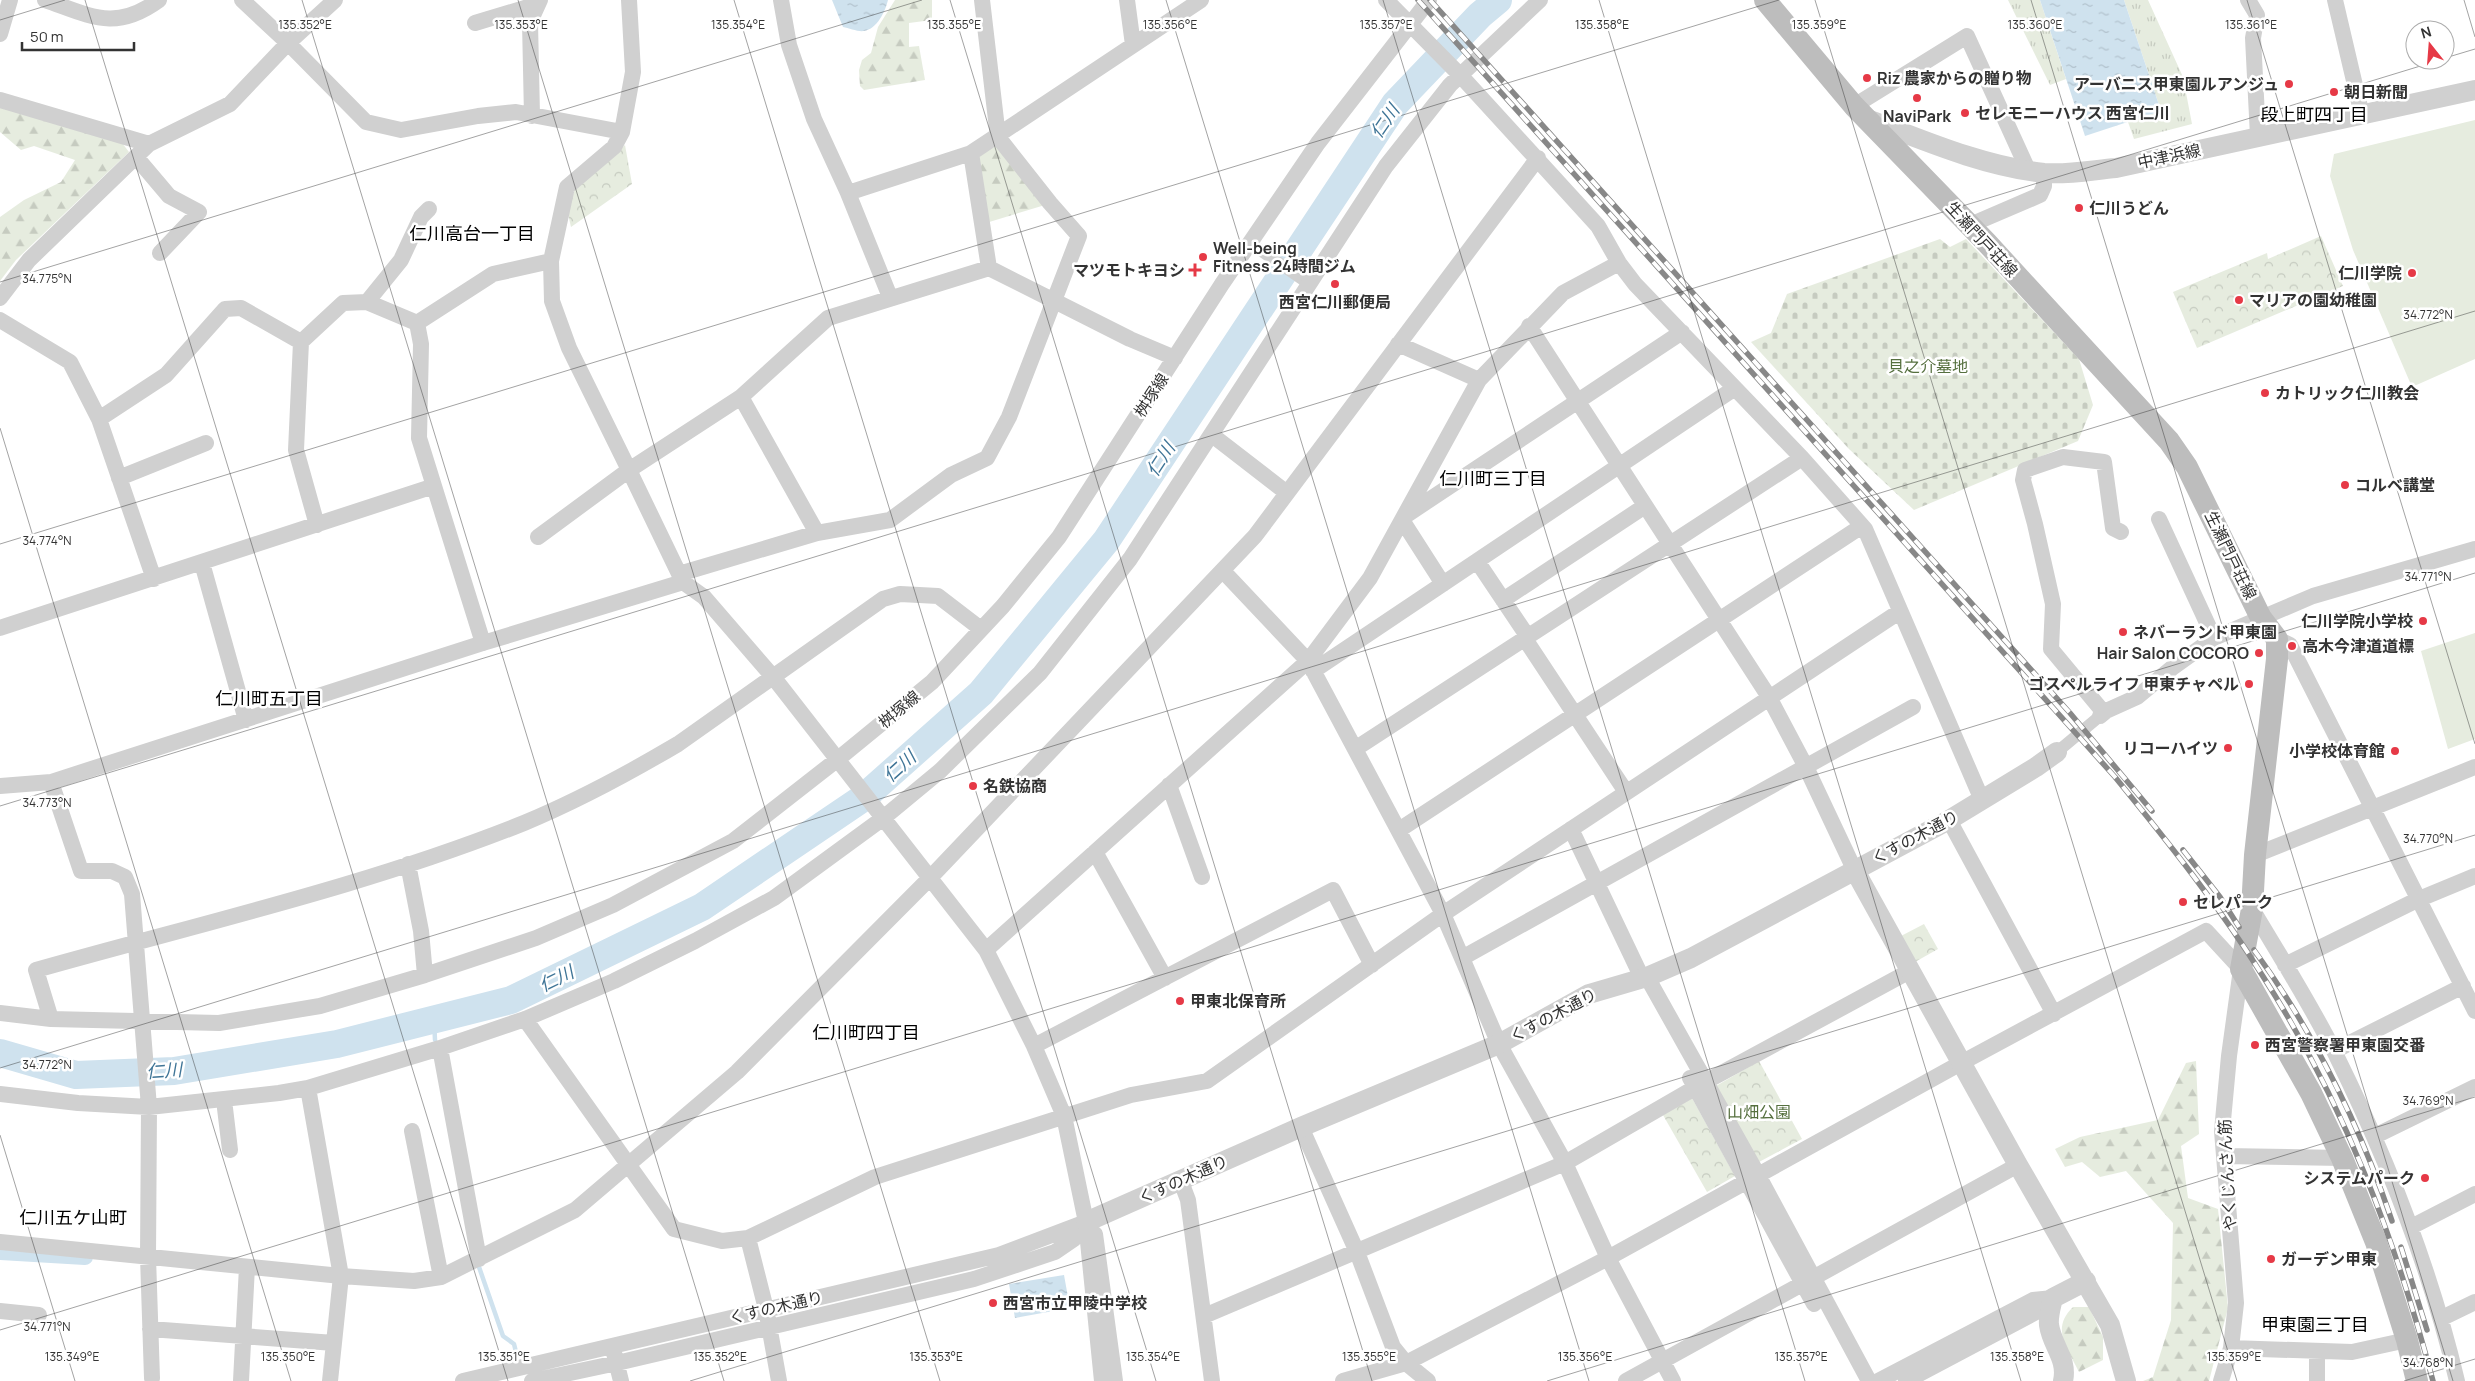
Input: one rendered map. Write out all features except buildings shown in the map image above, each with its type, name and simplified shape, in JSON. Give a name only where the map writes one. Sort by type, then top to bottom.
[{"type":"main road","name":"生瀬門戸荘線","points":[[1766,0],[1860,112],[1970,226],[2169,441],[2187,467],[2261,618],[2277,639]]},
{"type":"main road","points":[[2277,639],[2277,659],[2255,855],[2252,908],[2241,969],[2311,1093],[2342,1158],[2376,1242],[2407,1340],[2417,1381]]},
{"type":"street","points":[[0,34],[10,0]]},
{"type":"street","points":[[45,0],[101,19],[122,18],[146,9],[159,0]]},
{"type":"street","points":[[242,0],[288,43],[366,122],[401,130],[478,116],[516,112],[622,132]]},
{"type":"street","points":[[0,298],[29,260],[148,144],[230,104],[288,43],[335,0]]},
{"type":"street","points":[[629,0],[633,72],[622,132],[614,147],[567,187],[551,262],[552,301],[565,338],[681,578],[704,597],[774,678],[986,950],[1034,1046],[1064,1116],[1086,1222],[1102,1381]]},
{"type":"street","points":[[781,0],[789,45],[814,119],[848,193],[890,297]]},
{"type":"street","points":[[0,786],[51,782],[817,533],[890,520],[951,474],[987,458],[1010,417],[1079,236],[1050,203],[998,137],[982,0]]},
{"type":"street","points":[[1127,0],[1133,44]]},
{"type":"street","points":[[848,193],[972,153],[1201,0]]},
{"type":"street","points":[[1386,0],[1538,158],[1598,226],[1619,262],[1635,284],[1802,458],[1862,526],[1982,800]]},
{"type":"street","name":"桝塚線","points":[[0,1014],[52,1019],[143,1023],[219,1023],[320,1006],[425,975],[536,938],[613,905],[733,841],[932,682],[981,629],[1059,537],[1250,243],[1318,143],[1412,25],[1429,0]]},
{"type":"street","points":[[0,1094],[78,1103],[149,1107],[224,1100],[308,1088],[440,1048],[525,1019],[695,942],[774,898],[882,819],[940,771],[1040,673],[1130,560],[1308,283],[1386,166],[1459,74],[1540,0]]},
{"type":"street","points":[[2248,0],[2257,15],[2253,38],[2258,136]]},
{"type":"street","points":[[2335,0],[2362,115]]},
{"type":"street","points":[[532,116],[530,22],[539,2]]},
{"type":"street","points":[[475,23],[539,2]]},
{"type":"street","points":[[1860,112],[1967,36],[2014,133],[2044,186],[2040,195],[1970,226]]},
{"type":"street","name":"中津浜線","points":[[1860,112],[1915,137],[1968,157],[2036,171],[2066,173],[2116,168],[2475,90]]},
{"type":"street","points":[[0,100],[148,144]]},
{"type":"street","points":[[1910,164],[1906,154],[1908,144],[1915,137]]},
{"type":"street","points":[[972,153],[989,268]]},
{"type":"street","points":[[136,157],[169,196],[199,212],[160,254]]},
{"type":"street","points":[[0,1242],[341,1276],[414,1281],[441,1277],[575,1210],[737,1072],[929,879],[1255,536],[1538,158]]},
{"type":"street","points":[[367,302],[401,260],[421,217],[429,208]]},
{"type":"street","points":[[1250,243],[1308,283]]},
{"type":"street","points":[[417,323],[493,274],[551,262]]},
{"type":"street","points":[[1310,666],[1370,578],[1479,380],[1529,326],[1563,293],[1619,262]]},
{"type":"street","points":[[538,537],[629,470],[741,398],[828,318],[890,297],[989,268],[1130,338],[1175,358]]},
{"type":"street","points":[[317,525],[296,450],[301,342],[343,303],[367,302],[417,323]]},
{"type":"street","points":[[99,420],[166,374],[224,309],[241,308],[301,342]]},
{"type":"street","points":[[0,320],[70,362],[99,420],[154,579]]},
{"type":"street","points":[[417,323],[420,344],[418,438],[483,643]]},
{"type":"street","points":[[1529,326],[1769,697],[1806,767],[1854,869],[2018,1165],[2110,1324],[2126,1381]]},
{"type":"street","points":[[1402,519],[1682,332]]},
{"type":"street","points":[[1398,344],[1479,380]]},
{"type":"street","points":[[986,950],[1170,785],[1310,666],[1443,584],[1735,388]]},
{"type":"street","points":[[741,398],[817,533]]},
{"type":"street","points":[[1212,435],[1287,493]]},
{"type":"street","points":[[119,478],[206,443]]},
{"type":"street","points":[[2103,713],[2050,649],[2053,604],[2035,524],[2022,480],[2026,470],[2063,457],[2104,462],[2113,528],[2121,532]]},
{"type":"street","points":[[1355,749],[1802,458]]},
{"type":"street","points":[[0,628],[434,486]]},
{"type":"street","points":[[1503,600],[1645,506]]},
{"type":"street","points":[[1402,519],[1443,584]]},
{"type":"street","points":[[2159,519],[2214,638]]},
{"type":"street","points":[[1399,830],[1720,622],[1862,526]]},
{"type":"street","points":[[2057,752],[2103,713],[2137,697],[2172,668],[2214,638],[2313,596],[2475,549]]},
{"type":"street","points":[[1477,561],[1575,716],[1626,792]]},
{"type":"street","points":[[202,563],[246,720]]},
{"type":"street","points":[[1222,571],[1310,666],[1443,914],[1499,1044],[1565,1162],[1608,1258],[1673,1381]]},
{"type":"street","points":[[52,1019],[36,970],[408,864],[526,822],[647,762],[678,744],[884,599],[900,594],[938,596],[981,629]]},
{"type":"street","points":[[525,1019],[674,1228],[722,1241],[748,1238],[875,1177],[1131,1096],[1207,1081],[1443,914],[1899,612]]},
{"type":"street","points":[[2277,639],[2290,645],[2417,900],[2475,1010]]},
{"type":"street","points":[[1462,958],[1913,707]]},
{"type":"street","name":"くすの木通り","points":[[463,1381],[1000,1255],[1086,1222],[1180,1179],[1499,1044],[1589,994],[1641,979],[1691,958],[1854,869],[1949,820],[2036,768],[2057,752]]},
{"type":"street","points":[[2255,855],[2475,767]]},
{"type":"street","points":[[51,782],[81,871],[112,870],[125,877],[132,894],[149,1107],[148,1256],[152,1378]]},
{"type":"street","points":[[1170,785],[1202,877]]},
{"type":"street","points":[[1949,820],[2054,1014]]},
{"type":"street","points":[[1571,829],[1641,979],[1808,1281],[1869,1381]]},
{"type":"street","points":[[1094,852],[1165,978]]},
{"type":"street","points":[[408,864],[421,931],[425,975]]},
{"type":"street","points":[[2285,965],[2417,900],[2475,876]]},
{"type":"street","points":[[1034,1046],[1333,890],[1372,965]]},
{"type":"street","points":[[2252,908],[2334,1051],[2375,1136],[2411,1227],[2442,1318],[2457,1381]]},
{"type":"street","points":[[1343,1381],[1406,1363],[1608,1258],[1961,1063],[2206,931],[2241,969]]},
{"type":"street","name":"やくじんさん筋","points":[[2221,1381],[2232,1348],[2236,1303],[2222,1130],[2229,1056],[2241,969]]},
{"type":"street","points":[[1204,1316],[1565,1162],[1700,1085],[1910,971]]},
{"type":"street","points":[[2334,1051],[2463,986]]},
{"type":"street","points":[[440,1048],[479,1259]]},
{"type":"street","points":[[2375,1136],[2475,1087]]},
{"type":"street","points":[[308,1088],[341,1276],[330,1381]]},
{"type":"street","points":[[224,1100],[230,1150]]},
{"type":"street","points":[[1301,1127],[1357,1252],[1393,1346],[1406,1363],[1428,1381]]},
{"type":"street","points":[[412,1131],[441,1277]]},
{"type":"street","points":[[2224,1156],[2342,1158]]},
{"type":"street","points":[[1626,1381],[2018,1165]]},
{"type":"street","points":[[1180,1179],[1188,1200],[1212,1381]]},
{"type":"street","points":[[2411,1227],[2475,1194]]},
{"type":"street","points":[[1086,1222],[1097,1236],[1116,1381]]},
{"type":"street","name":"くすの木通り","points":[[533,1381],[769,1328],[974,1279],[1056,1252],[1074,1239],[1086,1222]]},
{"type":"street","points":[[748,1238],[766,1309],[779,1381]]},
{"type":"street","points":[[241,1381],[247,1267]]},
{"type":"street","points":[[1808,1281],[1857,1381]]},
{"type":"street","points":[[1906,1381],[2038,1311],[2053,1298],[2086,1281]]},
{"type":"street","points":[[1878,1381],[2033,1300],[2053,1298]]},
{"type":"street","points":[[2053,1298],[2049,1324],[2064,1361],[2063,1381]]},
{"type":"street","points":[[2442,1318],[2475,1302]]},
{"type":"street","points":[[0,1311],[39,1315]]},
{"type":"street","points":[[150,1329],[244,1338],[334,1343]]},
{"type":"street","points":[[2232,1348],[2352,1352],[2407,1340]]},
{"type":"street","points":[[613,1346],[621,1381]]},
{"type":"street","points":[[2317,1352],[2317,1381]]},
{"type":"street","points":[[531,1364],[533,1381]]},
{"type":"green space","points":[[895,0],[932,0],[932,20],[909,23],[909,47],[919,46],[925,80],[864,90],[860,86],[859,70],[862,60],[871,53],[878,27]]},
{"type":"green space","points":[[2008,0],[2040,0],[2066,79],[2050,85]]},
{"type":"green space","points":[[2124,0],[2148,0],[2183,77],[2192,124],[2134,139],[2128,122],[2161,111]]},
{"type":"green space","points":[[0,107],[119,139],[129,152],[16,260],[0,281],[0,217],[24,200],[61,182],[75,160],[34,146],[21,150],[0,132]]},
{"type":"green space","points":[[2475,120],[2475,359],[2412,387],[2353,250],[2330,176],[2334,154]]},
{"type":"green space","points":[[625,145],[632,184],[571,227],[568,214],[574,191]]},
{"type":"green space","points":[[1000,145],[1045,205],[986,223],[977,154]]},
{"type":"green space","points":[[2321,236],[2343,286],[2197,348],[2173,292],[2267,253],[2268,259]]},
{"type":"green space","name":"貝之介墓地","points":[[1940,239],[1950,247],[1966,239],[2079,359],[2093,405],[2078,441],[1914,510],[1849,449],[1751,342],[1771,333],[1787,294]]},
{"type":"green space","points":[[2475,633],[2475,739],[2448,749],[2421,651]]},
{"type":"green space","points":[[1924,924],[1938,949],[1915,962],[1901,936]]},
{"type":"green space","name":"山畑公園","points":[[1759,1061],[1802,1139],[1759,1162],[1716,1086]]},
{"type":"green space","points":[[2196,1061],[2199,1134],[2181,1146],[2188,1198],[2218,1209],[2228,1308],[2209,1381],[2143,1381],[2153,1377],[2171,1320],[2173,1223],[2126,1171],[2100,1177],[2082,1162],[2065,1167],[2055,1149],[2080,1137],[2158,1120],[2186,1063]]},
{"type":"green space","name":"山畑公園","points":[[1692,1098],[1735,1176],[1707,1192],[1663,1115]]},
{"type":"green space","points":[[2073,1307],[2089,1307],[2103,1337],[2103,1360],[2079,1372],[2066,1347],[2062,1331],[2066,1315]]},
{"type":"water","points":[[832,0],[888,0],[883,15],[877,23],[869,30],[862,31],[843,27]]},
{"type":"water","points":[[2040,0],[2124,0],[2161,111],[2085,136]]},
{"type":"water","points":[[1064,1275],[1070,1308],[1015,1318],[1009,1284]]},
{"type":"waterway","name":"仁川","points":[[0,1053],[76,1075],[174,1071],[337,1044],[511,1000],[702,907],[863,798],[981,693],[1106,541],[1395,104],[1480,15],[1498,0]]},
{"type":"waterway","points":[[434,1020],[435,1040]]},
{"type":"waterway","points":[[0,1252],[85,1257]]},
{"type":"waterway","points":[[479,1267],[503,1336],[514,1344],[517,1356]]},
{"type":"railway","points":[[1418,0],[2115,777],[2174,850],[2211,900],[2247,952],[2293,1025],[2343,1123],[2384,1224],[2402,1275],[2433,1381]]},
{"type":"railway","points":[[1430,0],[2070,713],[2152,811]]},
{"type":"railway","points":[[2183,850],[2220,897],[2239,927]]},
{"type":"railway","points":[[2254,950],[2296,1013],[2333,1080],[2365,1150],[2392,1221]]},
{"type":"railway","points":[[2401,1247],[2427,1330]]},
{"type":"place","name":"Riz 農家からの贈り物","points":[[1867,78]]},
{"type":"place","name":"アーバニス甲東園ルアンジュ","points":[[2289,84]]},
{"type":"place","name":"朝日新聞","points":[[2334,92]]},
{"type":"place","name":"NaviPark","points":[[1917,98]]},
{"type":"place","name":"セレモニーハウス 西宮仁川","points":[[1965,113]]},
{"type":"place","name":"仁川うどん","points":[[2079,208]]},
{"type":"place","name":"Well-being Fitness 24時間ジム","points":[[1203,257]]},
{"type":"place","name":"マツモトキヨシ","points":[[1195,270]]},
{"type":"place","name":"仁川学院","points":[[2412,273]]},
{"type":"place","name":"西宮仁川郵便局","points":[[1335,284]]},
{"type":"place","name":"マリアの園幼稚園","points":[[2239,300]]},
{"type":"place","name":"カトリック仁川教会","points":[[2265,393]]},
{"type":"place","name":"コルベ講堂","points":[[2345,485]]},
{"type":"place","name":"仁川学院小学校","points":[[2423,621]]},
{"type":"place","name":"ネバーランド甲東園","points":[[2123,632]]},
{"type":"place","name":"高木今津道道標","points":[[2292,646]]},
{"type":"place","name":"Hair Salon COCORO","points":[[2259,653]]},
{"type":"place","name":"ゴスペルライフ 甲東チャペル","points":[[2249,684]]},
{"type":"place","name":"リコーハイツ","points":[[2228,748]]},
{"type":"place","name":"小学校体育館","points":[[2395,751]]},
{"type":"place","name":"名鉄協商","points":[[973,786]]},
{"type":"place","name":"セレパーク","points":[[2183,902]]},
{"type":"place","name":"甲東北保育所","points":[[1180,1001]]},
{"type":"place","name":"西宮警察署甲東園交番","points":[[2255,1045]]},
{"type":"place","name":"システムパーク","points":[[2425,1178]]},
{"type":"place","name":"ガーデン甲東","points":[[2271,1259]]},
{"type":"place","name":"西宮市立甲陵中学校","points":[[993,1303]]},
{"type":"district","name":"段上町四丁目","points":[[2314,114]]},
{"type":"district","name":"仁川高台一丁目","points":[[472,233]]},
{"type":"district","name":"仁川町三丁目","points":[[1493,478]]},
{"type":"district","name":"仁川町五丁目","points":[[269,698]]},
{"type":"district","name":"仁川町四丁目","points":[[866,1032]]},
{"type":"district","name":"仁川五ケ山町","points":[[73,1217]]},
{"type":"district","name":"甲東園三丁目","points":[[2315,1324]]}]
